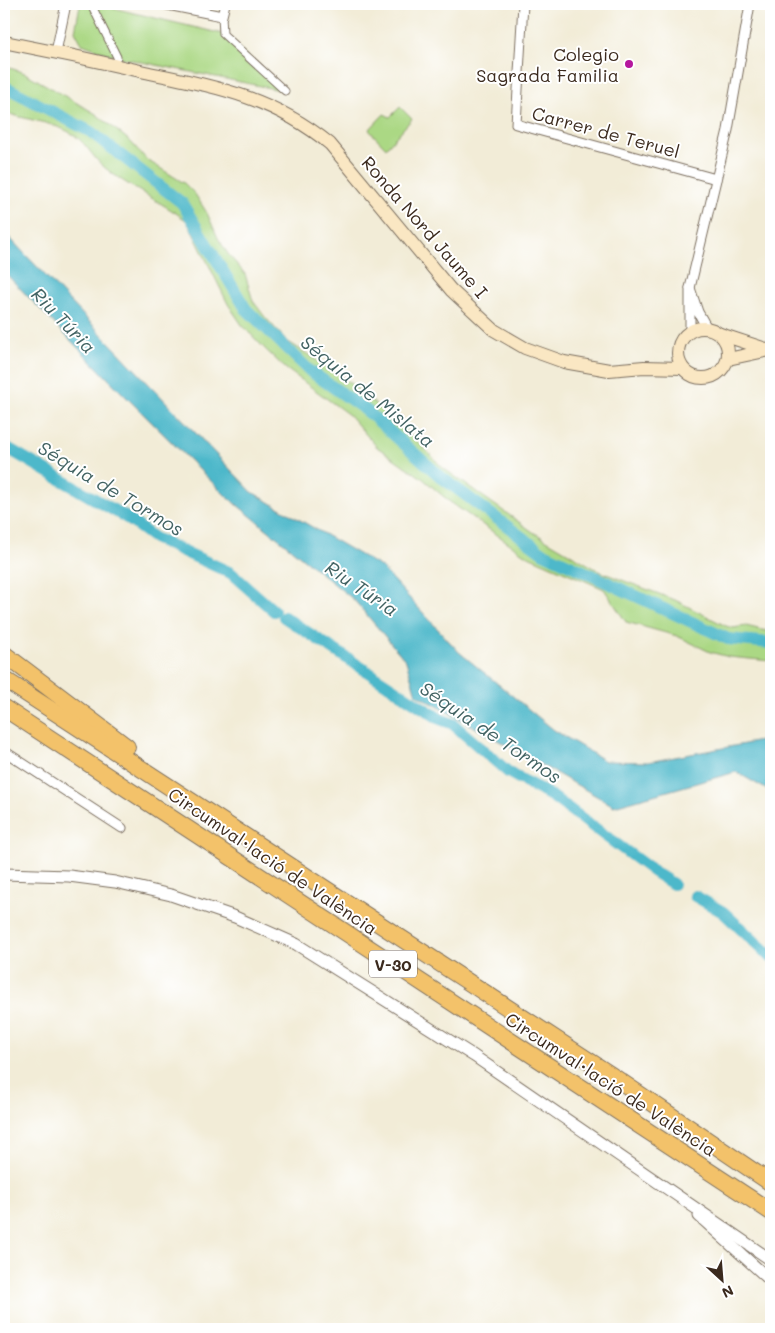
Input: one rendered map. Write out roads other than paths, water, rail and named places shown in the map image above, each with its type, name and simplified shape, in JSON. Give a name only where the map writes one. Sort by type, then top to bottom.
[{"type":"highway","points":[[4,654],[113,738],[220,812],[306,876]]},
{"type":"highway","name":"Circumval·lació de València","points":[[4,679],[617,1079],[771,1183]]},
{"type":"highway","name":"Circumval·lació de València","points":[[4,708],[771,1212]]},
{"type":"main road","name":"Ronda Nord Jaume I","points":[[4,42],[218,88],[263,102],[308,126],[330,144],[451,290],[494,330],[525,348],[564,362],[609,370],[644,367],[682,368]]},
{"type":"main road","points":[[720,334],[726,341],[728,358],[721,370],[706,378],[697,378],[682,368],[677,353],[683,337],[690,331],[707,328],[770,350]]},
{"type":"main road","points":[[728,358],[770,350]]},
{"type":"main road","name":"Ronda Nord Jaume I","points":[[644,367],[677,353]]},
{"type":"street","points":[[56,52],[66,4]]},
{"type":"street","points":[[91,4],[117,58]]},
{"type":"street","points":[[163,4],[222,16]]},
{"type":"street","points":[[225,4],[222,16],[223,34],[285,91]]},
{"type":"street","name":"Carrer de Teruel","points":[[523,4],[516,124],[716,179]]},
{"type":"street","points":[[690,331],[690,288],[728,130],[750,4]]},
{"type":"street","points":[[690,288],[698,312],[707,328]]},
{"type":"street","points":[[4,751],[122,828]]},
{"type":"street","points":[[4,874],[69,876],[115,882],[171,895],[273,933],[296,944],[474,1056],[771,1260]]},
{"type":"street","points":[[682,1199],[713,1231],[771,1281]]},
{"type":"water","name":"Riu Túria","points":[[4,232],[252,492],[381,567],[459,652],[554,730],[605,761],[648,762],[771,739],[771,769],[766,770],[771,773],[771,792],[736,772],[614,806],[416,694],[406,661],[354,600],[226,496],[4,272]]},
{"type":"waterway","name":"Séquia de Mislata","points":[[4,86],[91,132],[182,203],[246,309],[310,371],[367,411],[441,477],[542,552],[728,639],[771,643]]},
{"type":"waterway","name":"Séquia de Tormos","points":[[4,446],[127,518],[154,538],[231,573],[274,611]]},
{"type":"waterway","name":"Séquia de Tormos","points":[[284,617],[440,719],[453,724],[508,772],[553,797],[673,884]]},
{"type":"waterway","name":"Séquia de Tormos","points":[[695,896],[723,912],[771,957]]},
{"type":"place","name":"Colegio Sagrada Familia","points":[[629,64]]}]
